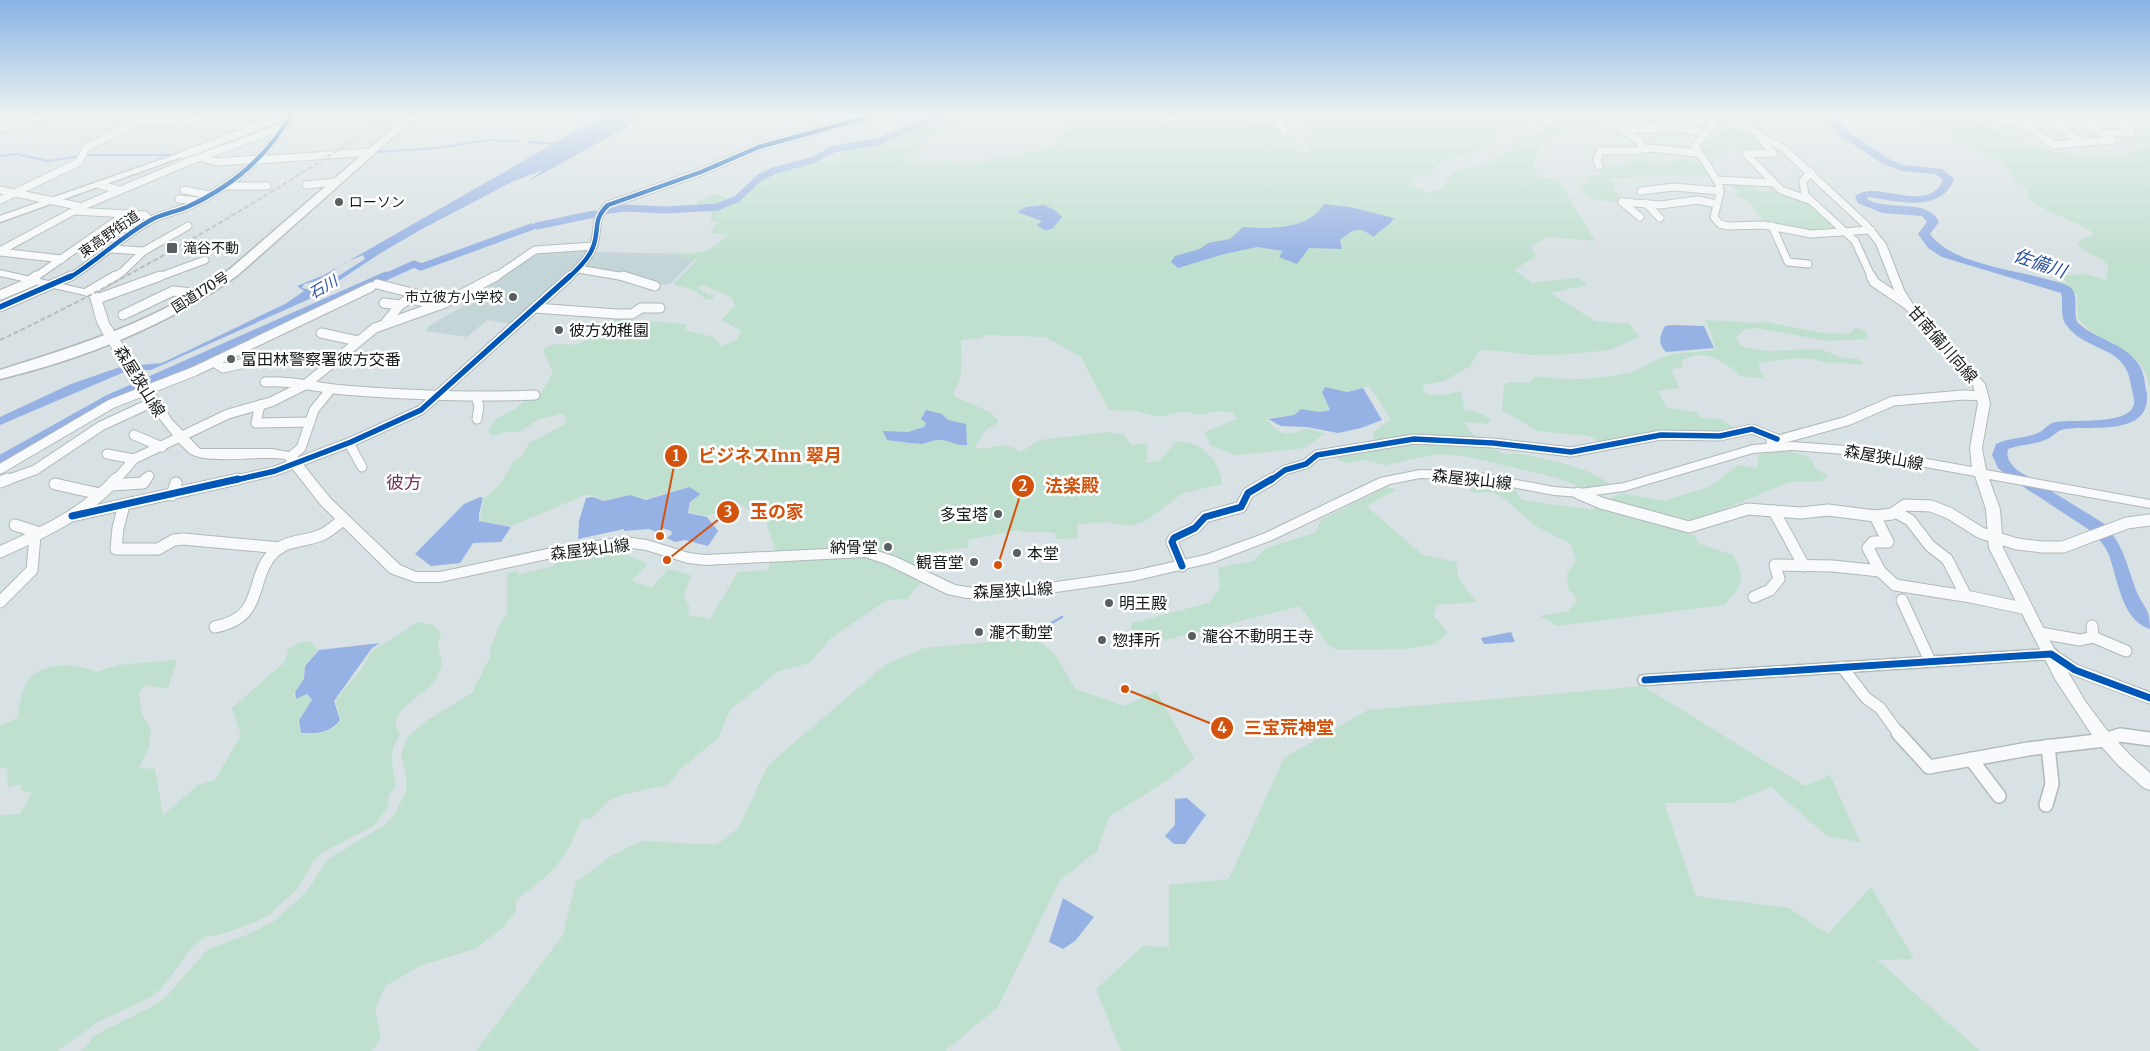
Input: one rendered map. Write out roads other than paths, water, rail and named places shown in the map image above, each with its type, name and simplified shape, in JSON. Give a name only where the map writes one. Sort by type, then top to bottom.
[{"type":"highway","name":"国道170号","points":[[0,375],[114,340],[202,294],[234,272],[356,164]]},
{"type":"main road","name":"甘南備川向線","points":[[1802,164],[1870,230],[1881,244],[1899,290],[1908,305],[1976,380],[1982,396],[1983,418],[1976,454],[1980,474],[1993,511],[1993,537],[1996,548],[2077,702],[2105,740],[2124,761],[2150,783]]},
{"type":"main road","points":[[0,273],[88,292],[97,300]]},
{"type":"main road","name":"森屋狭山線","points":[[97,300],[103,323],[167,422],[199,453],[276,453],[293,461],[310,485],[395,569],[415,577],[448,575],[560,552],[625,542],[647,545],[688,558],[705,560],[865,552],[888,558],[943,587],[976,593],[1012,593],[1149,574],[1182,566],[1245,546],[1378,484],[1400,476],[1453,474],[1578,493],[1599,492],[1633,486],[1774,443],[1858,451],[2150,504]]},
{"type":"street","points":[[0,200],[75,164]]},
{"type":"street","points":[[0,219],[158,164]]},
{"type":"street","points":[[0,251],[73,210],[183,164]]},
{"type":"street","name":"東高野街道","points":[[0,307],[70,277],[150,221],[199,201],[225,186],[254,164]]},
{"type":"street","points":[[72,516],[172,495],[293,461],[349,443],[421,410],[578,269],[589,256],[593,246],[598,214],[608,205],[718,164]]},
{"type":"street","points":[[1705,164],[1717,180],[1720,191],[1714,217],[1720,224],[1726,226],[1772,226],[1811,234],[1870,230]]},
{"type":"street","points":[[1758,164],[1781,190],[1812,202]]},
{"type":"street","points":[[1811,172],[1803,181],[1803,192],[1855,240],[1874,282],[1908,305]]},
{"type":"street","points":[[1717,180],[1773,182]]},
{"type":"street","points":[[306,185],[336,182]]},
{"type":"street","points":[[100,185],[120,190]]},
{"type":"street","points":[[225,186],[267,186]]},
{"type":"street","points":[[1641,191],[1674,187],[1720,191]]},
{"type":"street","points":[[0,190],[78,206],[73,210]]},
{"type":"street","points":[[184,190],[209,195]]},
{"type":"street","points":[[0,195],[15,192]]},
{"type":"street","points":[[179,199],[199,201]]},
{"type":"street","points":[[1640,217],[1622,202],[1660,205],[1698,200],[1716,204]]},
{"type":"street","points":[[1646,203],[1660,218]]},
{"type":"street","points":[[73,210],[145,215],[150,221]]},
{"type":"street","points":[[0,295],[34,280],[124,215]]},
{"type":"street","points":[[88,292],[122,272],[144,251],[188,226]]},
{"type":"street","points":[[1717,231],[1726,226]]},
{"type":"street","points":[[1772,226],[1788,262],[1808,264]]},
{"type":"street","points":[[0,552],[72,516],[110,485],[134,459],[228,414],[281,399],[305,385],[375,328],[440,305],[490,280],[535,250],[593,246]]},
{"type":"street","points":[[110,249],[144,251]]},
{"type":"street","points":[[0,251],[62,259]]},
{"type":"street","points":[[97,300],[205,260]]},
{"type":"street","points":[[578,269],[634,278],[655,286]]},
{"type":"street","points":[[0,469],[94,413],[148,393],[374,286],[415,292],[416,294],[400,305],[385,323]]},
{"type":"street","points":[[123,315],[138,310],[177,290],[202,294]]},
{"type":"street","points":[[411,299],[440,305]]},
{"type":"street","points":[[384,303],[400,305]]},
{"type":"street","points":[[535,308],[616,314],[632,314],[641,308],[660,308]]},
{"type":"street","points":[[321,333],[358,341]]},
{"type":"street","points":[[214,362],[223,368],[245,363]]},
{"type":"street","points":[[265,382],[289,380],[305,385],[331,389],[438,396],[535,395]]},
{"type":"street","points":[[293,461],[303,446],[314,411],[331,389]]},
{"type":"street","points":[[0,482],[35,470],[148,393]]},
{"type":"street","points":[[1182,566],[1172,542],[1174,538],[1195,528],[1205,517],[1241,507],[1242,500],[1249,491],[1269,481],[1284,470],[1308,464],[1318,455],[1326,453],[1421,439],[1482,444],[1494,443],[1571,452],[1661,435],[1720,436],[1752,429],[1774,443],[1847,421],[1893,401],[1962,395],[1982,396]]},
{"type":"street","points":[[476,396],[479,406],[476,419]]},
{"type":"street","points":[[260,405],[256,423],[310,422]]},
{"type":"street","points":[[134,435],[162,447]]},
{"type":"street","points":[[349,443],[362,467]]},
{"type":"street","points":[[107,454],[134,459]]},
{"type":"street","points":[[110,485],[143,483],[148,476]]},
{"type":"street","points":[[172,495],[176,483]]},
{"type":"street","points":[[55,484],[100,494]]},
{"type":"street","points":[[1578,493],[1601,503],[1689,527],[1740,510],[1810,512],[1828,510],[1875,516],[1892,514],[1905,506],[1939,508],[1981,533],[2017,544],[2055,548],[2071,545],[2127,523],[2150,520]]},
{"type":"street","points":[[124,506],[118,528],[116,549],[158,549],[174,540],[183,539],[280,548]]},
{"type":"street","points":[[1774,511],[1804,566]]},
{"type":"street","points":[[1895,512],[1910,520],[1930,546],[1947,560],[1966,596]]},
{"type":"street","points":[[1875,516],[1888,542],[1873,542],[1868,548],[1880,570],[1895,585],[1966,596],[2027,609]]},
{"type":"street","points":[[215,627],[222,626],[249,610],[254,602],[271,555],[290,542],[322,534],[344,519]]},
{"type":"street","points":[[15,525],[37,534]]},
{"type":"street","points":[[0,602],[32,570],[37,534]]},
{"type":"street","points":[[1754,597],[1770,590],[1779,579],[1775,565],[1880,570]]},
{"type":"street","points":[[1902,600],[1905,612],[1916,626],[1924,652],[1930,661]]},
{"type":"street","points":[[2040,633],[2080,640],[2093,632],[2126,651]]},
{"type":"street","points":[[1645,680],[2051,654],[2075,670],[2150,698]]},
{"type":"street","points":[[1842,667],[1866,698],[1880,708],[1898,734],[1929,766],[2048,746],[2105,740],[2109,737],[2131,736],[2150,739]]},
{"type":"street","points":[[2046,805],[2052,784],[2048,746]]},
{"type":"street","points":[[1971,759],[1998,796]]},
{"type":"water","name":"石川","points":[[518,164],[560,164],[527,182],[543,170],[512,182],[422,229],[379,254],[316,296],[151,370],[129,370],[0,425],[0,417],[71,384],[120,367],[162,363],[285,304],[304,291],[297,286],[340,266],[320,280],[304,284],[302,288],[316,287],[315,291],[365,259],[363,255],[348,261]]},
{"type":"water","points":[[1324,204],[1350,207],[1394,218],[1390,224],[1374,237],[1360,230],[1349,233],[1340,240],[1342,249],[1309,248],[1297,264],[1279,257],[1283,251],[1257,247],[1224,254],[1178,268],[1171,262],[1175,256],[1200,249],[1208,243],[1230,239],[1243,227],[1265,228],[1299,223],[1317,213]]},
{"type":"water","points":[[1044,205],[1055,210],[1062,217],[1052,229],[1044,230],[1037,225],[1042,221],[1017,212],[1026,207]]},
{"type":"water","points":[[1665,326],[1704,326],[1714,348],[1666,352],[1661,346],[1661,336]]},
{"type":"water","points":[[1325,387],[1347,392],[1363,388],[1382,420],[1361,428],[1338,433],[1307,427],[1281,426],[1268,419],[1294,415],[1301,409],[1319,412],[1330,410],[1322,392]]},
{"type":"water","points":[[926,410],[942,414],[948,420],[966,424],[967,445],[945,440],[933,440],[922,444],[887,440],[883,431],[908,432],[924,427],[926,423],[921,419]]},
{"type":"water","points":[[689,487],[701,494],[690,502],[688,513],[707,517],[718,531],[708,546],[685,540],[675,542],[667,538],[672,534],[671,531],[662,528],[657,532],[649,529],[624,531],[624,529],[578,539],[579,521],[586,498],[593,497],[604,501],[630,495],[646,500]]},
{"type":"water","points":[[480,497],[483,498],[479,521],[511,527],[501,542],[473,543],[460,563],[431,566],[415,554],[464,504]]},
{"type":"water","points":[[1511,632],[1515,642],[1484,644],[1481,638]]},
{"type":"water","points":[[380,643],[372,648],[334,701],[340,720],[332,728],[323,732],[301,733],[299,720],[312,700],[307,694],[296,699],[295,692],[304,679],[305,666],[319,650]]},
{"type":"water","points":[[1187,798],[1206,815],[1185,844],[1174,844],[1165,836],[1175,825],[1175,799]]},
{"type":"water","points":[[1063,898],[1094,917],[1075,941],[1063,949],[1049,942]]},
{"type":"waterway","points":[[603,211],[625,208],[665,210],[717,207],[737,199],[759,178],[773,171],[798,164]]},
{"type":"waterway","name":"佐備川","points":[[1892,164],[1902,168],[1938,171],[1949,179],[1945,189],[1937,195],[1927,198],[1901,199],[1867,194],[1861,196],[1862,201],[1882,210],[1920,211],[1931,217],[1933,222],[1924,234],[1932,245],[1947,254],[1966,262],[2033,279],[2066,291],[2068,295],[2069,317],[2072,324],[2084,335],[2121,354],[2131,362],[2137,377],[2141,403],[2137,413],[2118,422],[2056,426],[2043,436],[2015,441],[2001,447],[2000,459],[2012,473],[2097,527],[2106,536],[2117,554],[2133,602],[2150,623]]},
{"type":"waterway","points":[[537,226],[594,214]]},
{"type":"waterway","points":[[383,278],[414,264],[421,267],[531,227]]},
{"type":"waterway","name":"石川","points":[[0,460],[109,399],[386,276]]},
{"type":"waterway","points":[[1002,637],[1041,629],[1062,617]]},
{"type":"railway","points":[[0,340],[151,262],[317,164]]},
{"type":"place","name":"ローソン","points":[[339,202]]},
{"type":"place","name":"滝谷不動","points":[[172,248]]},
{"type":"place","name":"市立彼方小学校","points":[[513,297]]},
{"type":"place","name":"彼方幼稚園","points":[[559,330]]},
{"type":"place","name":"富田林警察署彼方交番","points":[[231,359]]},
{"type":"place","name":"多宝塔","points":[[998,514]]},
{"type":"place","name":"ビジネスInn 翠月","points":[[660,536]]},
{"type":"place","name":"納骨堂","points":[[888,547]]},
{"type":"place","name":"本堂","points":[[1017,553]]},
{"type":"place","name":"玉の家","points":[[667,560]]},
{"type":"place","name":"観音堂","points":[[974,562]]},
{"type":"place","name":"法楽殿","points":[[998,565]]},
{"type":"place","name":"明王殿","points":[[1109,603]]},
{"type":"place","name":"瀧不動堂","points":[[979,632]]},
{"type":"place","name":"瀧谷不動明王寺","points":[[1192,636]]},
{"type":"place","name":"惣拝所","points":[[1102,640]]},
{"type":"place","name":"三宝荒神堂","points":[[1125,689]]},
{"type":"district","name":"彼方","points":[[404,482]]}]
